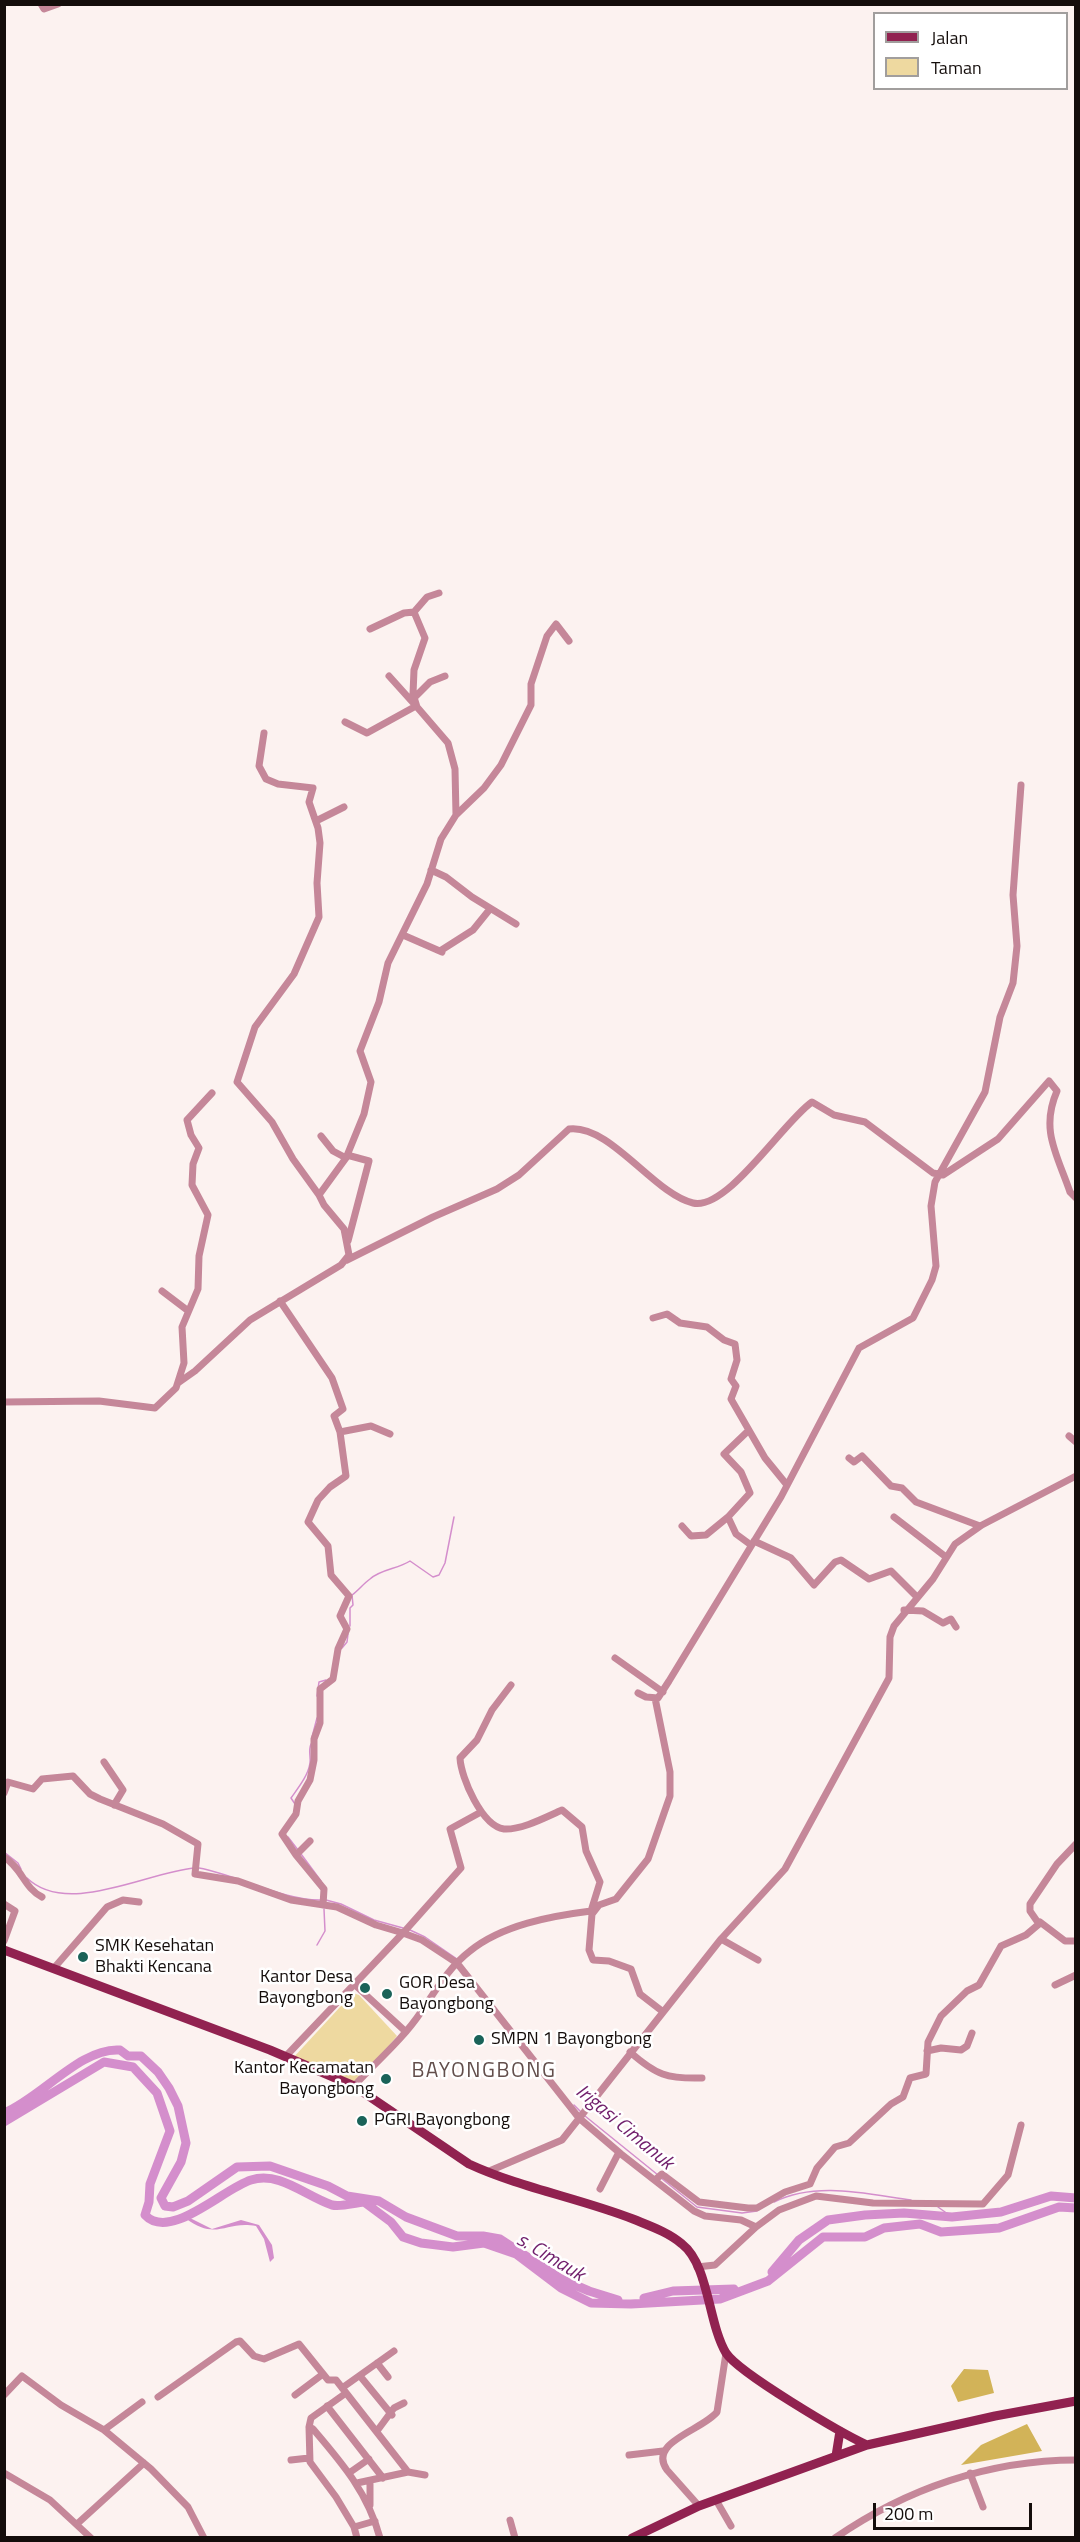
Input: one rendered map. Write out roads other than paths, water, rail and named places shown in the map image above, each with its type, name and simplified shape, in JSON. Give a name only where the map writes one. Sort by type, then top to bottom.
[{"type":"main road","points":[[4,1950],[286,2056],[354,2086],[469,2164],[487,2172],[594,2204],[655,2228],[673,2238],[683,2244],[699,2272],[726,2353],[753,2376],[840,2431],[867,2445]]},
{"type":"main road","points":[[632,2538],[644,2535],[699,2506],[867,2445],[983,2418],[1076,2401]]},
{"type":"main road","points":[[836,2456],[840,2431]]},
{"type":"street","points":[[40,4],[44,9],[58,4]]},
{"type":"street","points":[[370,629],[414,612],[428,597],[439,593]]},
{"type":"street","points":[[414,612],[425,638],[414,670],[416,706]]},
{"type":"street","points":[[319,1195],[346,1157],[358,1131],[371,1086],[360,1051],[379,1002],[388,963],[403,935],[431,870],[438,846],[456,815],[484,788],[501,765],[531,705],[531,684],[547,636],[556,624],[569,641]]},
{"type":"street","points":[[389,676],[448,743],[455,769],[456,815]]},
{"type":"street","points":[[415,698],[430,681],[445,676]]},
{"type":"street","points":[[345,722],[367,733],[416,706]]},
{"type":"street","points":[[264,733],[259,761],[262,774],[270,782],[313,787],[309,805],[316,821],[320,843],[317,879],[319,917],[294,974],[255,1027],[237,1082],[272,1122],[293,1159],[324,1205],[344,1229],[348,1241],[347,1260]]},
{"type":"street","points":[[655,1698],[663,1692],[787,1485],[859,1348],[913,1318],[928,1290],[936,1266],[931,1206],[938,1175],[985,1092],[1000,1017],[1013,983],[1017,946],[1013,895],[1021,785]]},
{"type":"street","points":[[316,821],[344,807]]},
{"type":"street","points":[[431,870],[446,877],[490,909],[516,924]]},
{"type":"street","points":[[403,935],[443,952],[474,930],[490,909]]},
{"type":"street","points":[[178,1383],[195,1371],[238,1329],[280,1301],[347,1260],[433,1217],[497,1189],[519,1174],[569,1129],[578,1128],[596,1135],[679,1196],[692,1203],[710,1201],[729,1189],[812,1102],[834,1115],[865,1122],[938,1175],[951,1172],[968,1157],[998,1139],[1049,1081],[1057,1091],[1051,1104],[1048,1121],[1051,1142],[1070,1192],[1076,1198]]},
{"type":"street","points":[[4,1402],[99,1401],[155,1408],[172,1394],[178,1383],[185,1355],[182,1327],[187,1310],[198,1289],[198,1262],[208,1215],[192,1185],[193,1164],[199,1148],[191,1135],[187,1120],[212,1093]]},
{"type":"street","points":[[321,1136],[333,1151],[346,1157],[369,1161],[348,1241]]},
{"type":"street","points":[[162,1291],[187,1310]]},
{"type":"street","points":[[280,1301],[332,1378],[343,1409],[334,1415],[340,1432],[346,1476],[325,1491],[308,1522],[328,1546],[331,1575],[349,1596],[340,1616],[347,1629],[338,1649],[333,1679],[320,1689],[320,1723],[314,1739],[314,1762],[310,1780],[298,1801],[296,1814],[282,1834],[296,1856],[324,1889],[324,1903]]},
{"type":"street","points":[[652,1318],[667,1314],[680,1323],[707,1327],[724,1340],[735,1344],[737,1360],[731,1379],[736,1385],[731,1398],[765,1458],[787,1485]]},
{"type":"street","points":[[340,1432],[370,1426],[390,1434]]},
{"type":"street","points":[[682,1526],[691,1536],[704,1536],[728,1517],[750,1492],[741,1472],[724,1453],[748,1431]]},
{"type":"street","points":[[1069,1436],[1076,1442]]},
{"type":"street","points":[[849,1458],[854,1462],[862,1456],[891,1486],[902,1488],[916,1502],[980,1526]]},
{"type":"street","points":[[487,2172],[558,2143],[721,1939],[780,1876],[799,1846],[889,1678],[890,1637],[894,1626],[904,1610],[933,1579],[958,1541],[980,1526],[1076,1476]]},
{"type":"street","points":[[728,1517],[736,1534],[752,1543],[791,1558],[814,1584],[835,1562],[841,1560],[869,1579],[891,1571],[916,1597]]},
{"type":"street","points":[[894,1517],[946,1557]]},
{"type":"street","points":[[904,1610],[923,1611],[943,1623],[951,1619],[956,1627]]},
{"type":"street","points":[[615,1658],[663,1692]]},
{"type":"street","points":[[511,1685],[492,1710],[477,1740],[460,1758],[463,1778],[481,1812],[498,1827],[506,1829],[562,1810],[583,1828],[586,1851],[599,1880],[592,1913],[590,1957],[631,1968],[640,1994],[662,2012]]},
{"type":"street","points":[[638,1693],[655,1698]]},
{"type":"street","points":[[354,2086],[405,2031],[459,1961],[482,1943],[514,1929],[558,1917],[592,1913],[599,1905],[613,1902],[648,1859],[663,1821],[672,1787],[655,1698]]},
{"type":"street","points":[[104,1762],[122,1789],[114,1805]]},
{"type":"street","points":[[4,1793],[8,1782],[33,1789],[42,1779],[73,1776],[90,1794],[163,1824],[198,1844],[194,1872],[238,1881],[291,1900],[324,1903],[376,1925],[405,1931],[459,1961],[580,2117],[619,2152],[657,2178],[699,2202],[757,2208],[785,2192],[808,2191],[823,2196],[873,2203],[983,2204],[1008,2175],[1021,2126]]},
{"type":"street","points":[[286,2056],[405,1931],[461,1868],[450,1829],[481,1812]]},
{"type":"street","points":[[296,1856],[310,1841]]},
{"type":"street","points":[[1076,1844],[1057,1864],[1030,1904],[1030,1911],[1040,1922],[1065,1941],[1076,1941]]},
{"type":"street","points":[[4,1857],[19,1870],[30,1890],[42,1897]]},
{"type":"street","points":[[54,1968],[107,1907],[123,1900],[139,1902]]},
{"type":"street","points":[[4,1904],[15,1911],[4,1941]]},
{"type":"street","points":[[699,2272],[715,2265],[756,2228],[808,2191],[817,2168],[835,2147],[849,2143],[891,2104],[903,2097],[910,2078],[926,2074],[928,2042],[941,2016],[966,1991],[979,1985],[1001,1946],[1026,1935],[1040,1922]]},
{"type":"street","points":[[721,1939],[758,1960]]},
{"type":"street","points":[[1055,1985],[1076,1975]]},
{"type":"street","points":[[354,1984],[405,2031]]},
{"type":"street","points":[[927,2050],[941,2048],[961,2050],[967,2046],[972,2033]]},
{"type":"street","points":[[630,2052],[653,2071],[674,2078],[702,2078]]},
{"type":"street","points":[[600,2189],[619,2152]]},
{"type":"street","points":[[657,2178],[694,2211],[705,2216],[741,2220],[756,2228]]},
{"type":"street","points":[[158,2397],[207,2360],[238,2341],[254,2356],[264,2359],[299,2344],[330,2381],[336,2380],[408,2472]]},
{"type":"street","points":[[357,2538],[354,2527],[309,2458],[310,2418],[394,2351]]},
{"type":"street","points":[[629,2455],[663,2451],[714,2415],[720,2405],[726,2353]]},
{"type":"street","points":[[377,2363],[388,2377]]},
{"type":"street","points":[[295,2395],[323,2374]]},
{"type":"street","points":[[4,2395],[22,2376],[61,2405],[104,2430],[144,2463],[188,2507],[204,2538]]},
{"type":"street","points":[[360,2376],[392,2415]]},
{"type":"street","points":[[104,2430],[142,2403]]},
{"type":"street","points":[[377,2431],[392,2415],[394,2408],[404,2403]]},
{"type":"street","points":[[327,2406],[383,2478]]},
{"type":"street","points":[[309,2427],[357,2483],[370,2507],[380,2538]]},
{"type":"street","points":[[663,2451],[662,2464],[699,2506]]},
{"type":"street","points":[[291,2460],[309,2458]]},
{"type":"street","points":[[349,2473],[369,2459]]},
{"type":"street","points":[[835,2538],[906,2497],[970,2474],[1035,2462],[1076,2460]]},
{"type":"street","points":[[77,2524],[144,2463]]},
{"type":"street","points":[[357,2483],[408,2472],[425,2475]]},
{"type":"street","points":[[4,2473],[50,2500],[91,2538]]},
{"type":"street","points":[[970,2474],[983,2507]]},
{"type":"street","points":[[370,2481],[370,2507]]},
{"type":"street","points":[[716,2500],[731,2526]]},
{"type":"street","points":[[510,2520],[515,2538]]},
{"type":"street","points":[[354,2527],[375,2521]]},
{"type":"waterway","points":[[350,1626],[352,1595],[374,1576],[410,1561],[433,1577],[439,1575],[445,1563],[454,1517]]},
{"type":"waterway","points":[[342,1648],[347,1642],[348,1634]]},
{"type":"waterway","points":[[317,1696],[319,1682],[326,1680]]},
{"type":"waterway","points":[[312,1737],[317,1718]]},
{"type":"waterway","points":[[295,1804],[291,1798],[307,1773],[311,1744]]},
{"type":"waterway","points":[[288,1837],[298,1850]]},
{"type":"waterway","name":"Irigasi Cimanuk","points":[[4,1852],[18,1863],[21,1869]]},
{"type":"waterway","points":[[301,1854],[321,1881]]},
{"type":"waterway","name":"Irigasi Cimanuk","points":[[27,1878],[44,1889],[64,1893],[85,1893],[194,1868]]},
{"type":"waterway","name":"Irigasi Cimanuk","points":[[199,1868],[276,1892],[321,1900]]},
{"type":"waterway","name":"Irigasi Cimanuk","points":[[326,1900],[341,1904],[374,1920],[403,1928]]},
{"type":"waterway","points":[[317,1945],[325,1931],[324,1909]]},
{"type":"waterway","name":"Irigasi Cimanuk","points":[[410,1930],[425,1937],[457,1959]]},
{"type":"waterway","points":[[4,2113],[18,2106],[91,2056],[105,2051],[120,2050],[128,2056],[141,2056],[158,2072],[169,2088],[178,2106],[186,2143],[181,2162],[161,2198],[165,2206],[173,2207],[188,2201],[237,2167],[270,2166],[328,2186],[347,2196],[379,2201],[406,2217],[457,2236],[483,2236],[500,2239],[561,2279],[618,2300]]},
{"type":"waterway","name":"s. Cimauk","points":[[4,2122],[104,2062],[133,2067],[157,2093],[170,2131],[150,2184],[149,2202],[145,2215],[156,2222],[168,2222],[182,2218],[251,2180],[272,2179],[332,2205],[364,2202],[391,2222],[403,2237],[421,2243],[453,2247],[484,2243],[516,2254],[561,2288],[591,2303],[631,2304],[720,2299],[768,2281],[823,2237],[865,2237],[884,2228],[920,2224],[941,2232],[999,2228],[1059,2207],[1076,2208]]},
{"type":"waterway","name":"Irigasi Cimanuk","points":[[574,2105],[581,2112]]},
{"type":"waterway","name":"Irigasi Cimanuk","points":[[585,2116],[658,2175]]},
{"type":"waterway","name":"Irigasi Cimanuk","points":[[661,2178],[697,2207],[742,2213],[757,2211]]},
{"type":"waterway","name":"Irigasi Cimanuk","points":[[774,2202],[807,2192],[824,2191],[859,2192],[911,2200]]},
{"type":"waterway","points":[[772,2272],[799,2240],[828,2220],[904,2213],[952,2217],[1001,2212],[1051,2196],[1076,2198]]},
{"type":"waterway","name":"Irigasi Cimanuk","points":[[938,2207],[952,2217]]},
{"type":"waterway","points":[[644,2298],[673,2291],[734,2289]]},
{"type":"place","name":"SMK Kesehatan Bhakti Kencana","points":[[83,1957]]},
{"type":"place","name":"Kantor Desa Bayongbong","points":[[365,1988]]},
{"type":"place","name":"GOR Desa Bayongbong","points":[[387,1994]]},
{"type":"place","name":"SMPN 1 Bayongbong","points":[[479,2040]]},
{"type":"place","name":"Kantor Kecamatan Bayongbong","points":[[386,2079]]},
{"type":"place","name":"PGRI Bayongbong","points":[[362,2121]]},
{"type":"district","name":"BAYONGBONG","points":[[484,2072]]}]
